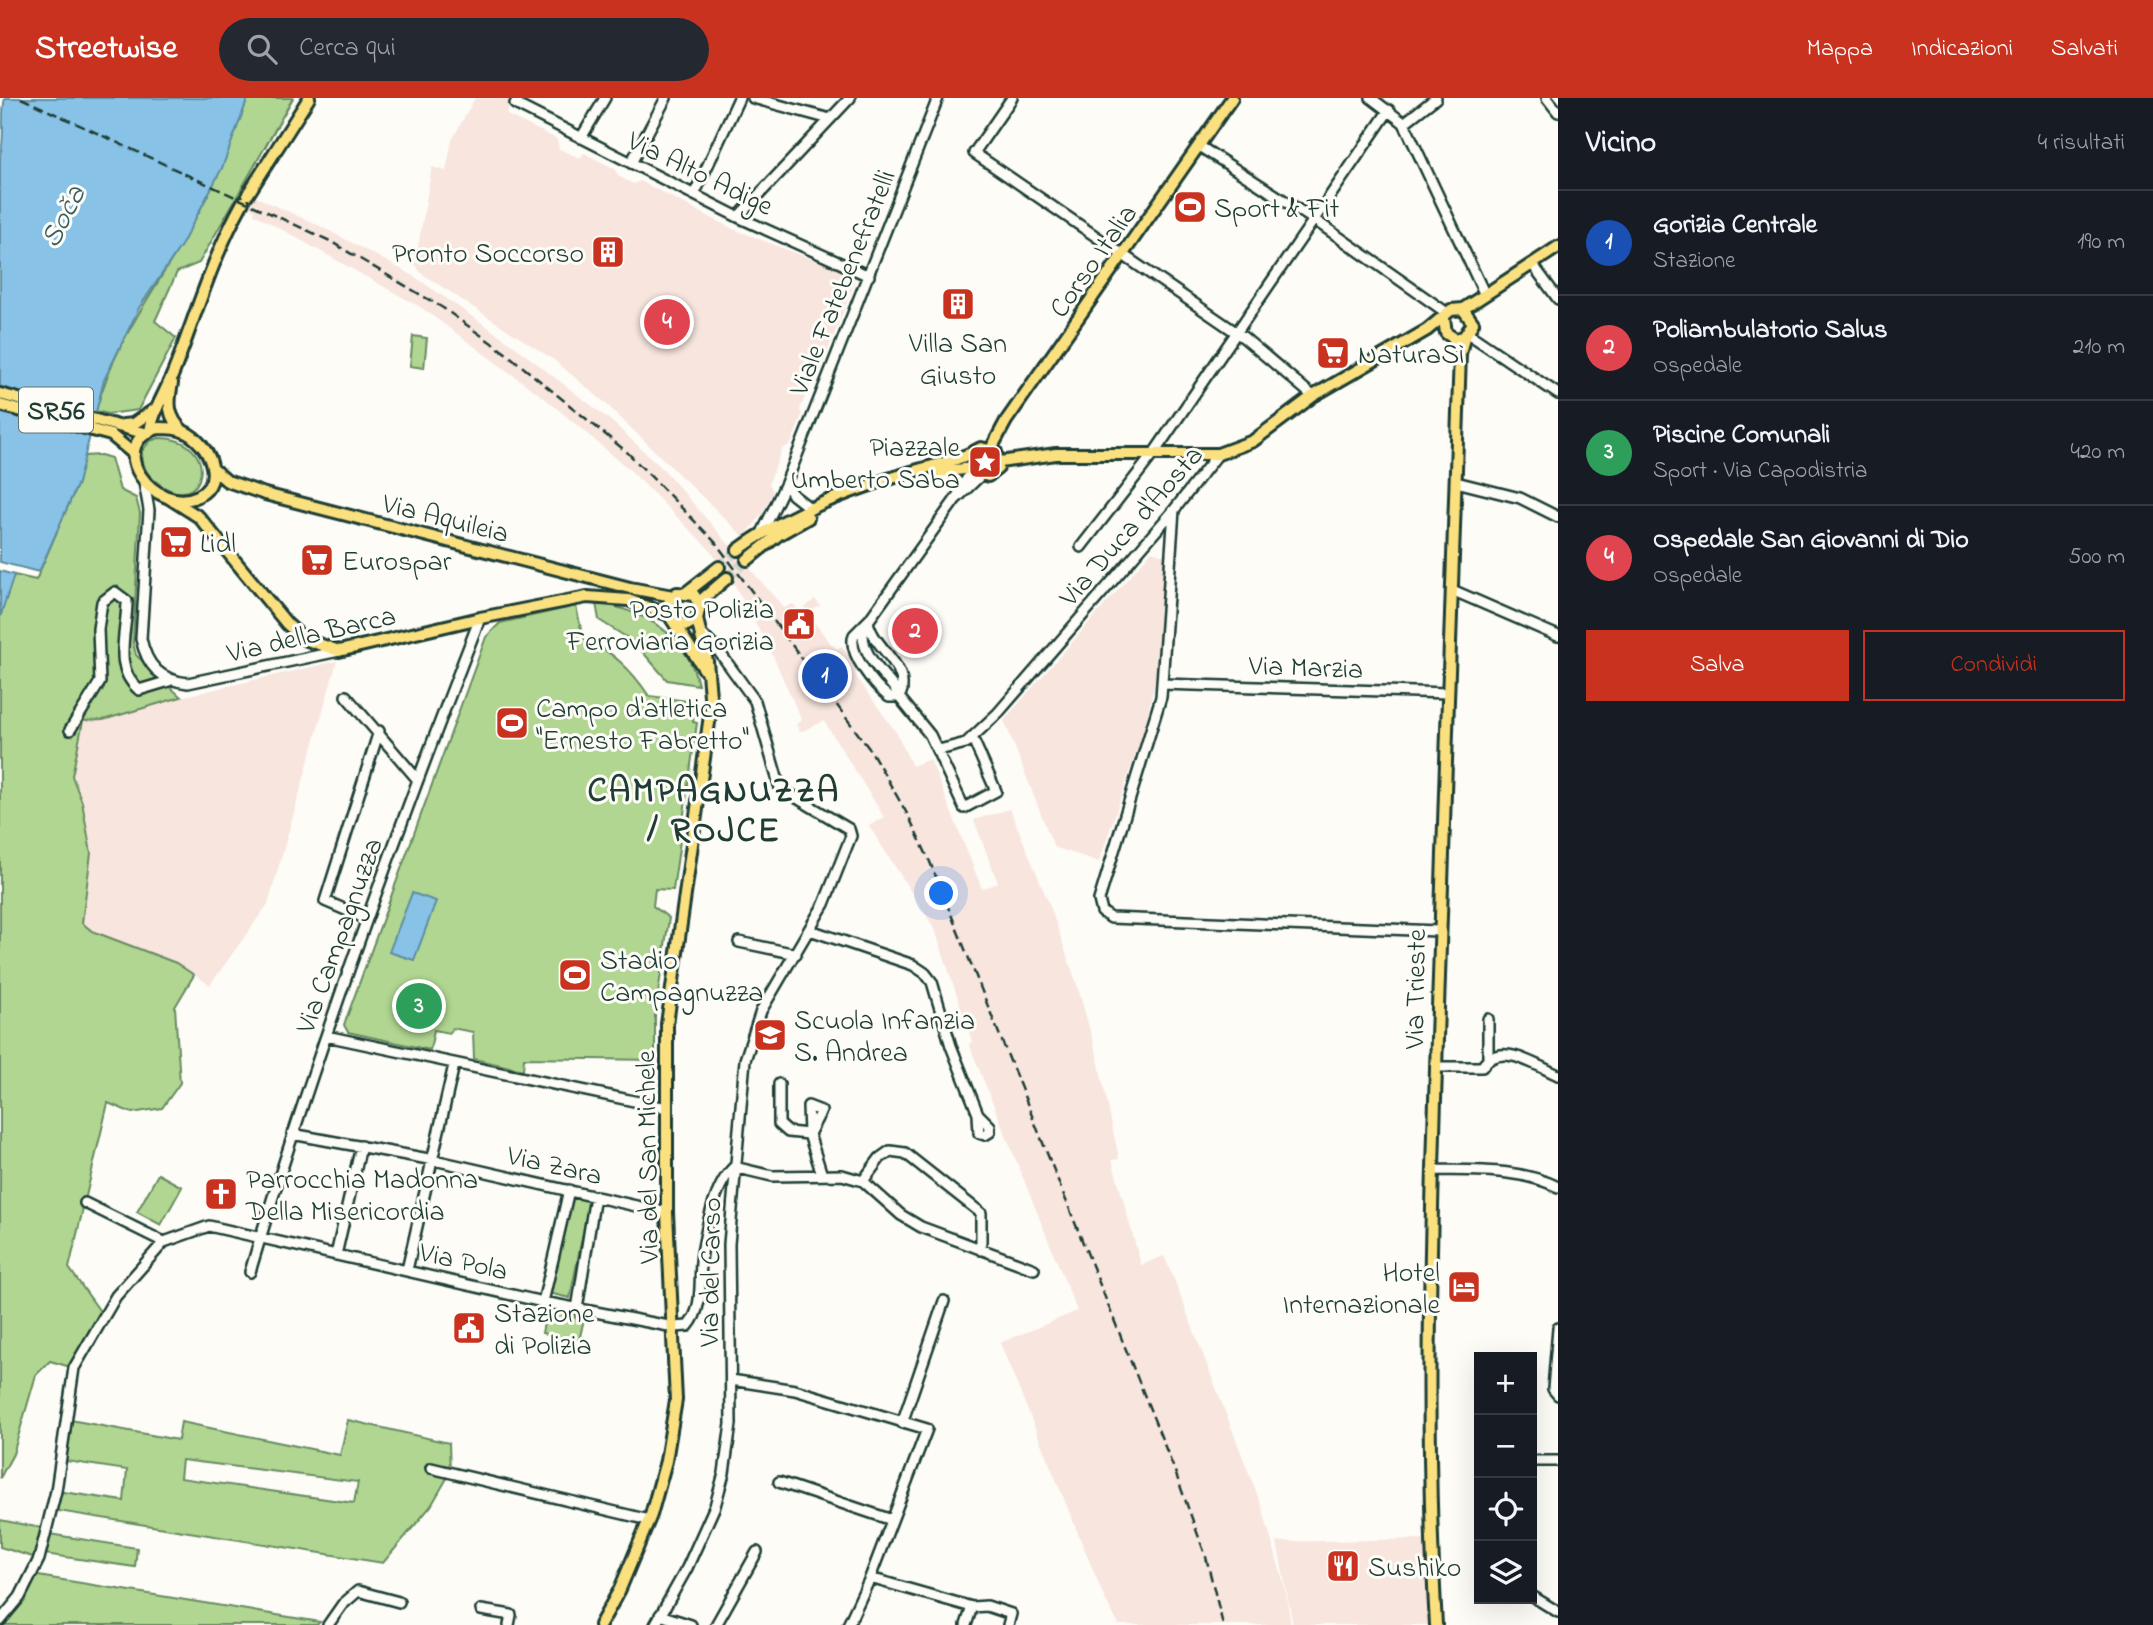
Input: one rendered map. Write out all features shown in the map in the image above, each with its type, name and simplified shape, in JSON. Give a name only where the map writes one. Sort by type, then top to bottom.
[{"type":"main road","points":[[309,98],[246,198],[209,273],[174,370],[147,432],[137,441],[134,454],[144,482],[200,517],[286,624],[304,639],[339,651]]},
{"type":"main road","name":"Corso Italia","points":[[996,454],[1006,421],[1232,98]]},
{"type":"main road","name":"Via Duca d'Aosta","points":[[1218,454],[1253,441],[1314,396],[1445,320],[1468,313],[1558,247]]},
{"type":"main road","name":"Via Duca d'Aosta","points":[[1468,313],[1485,295],[1510,281]]},
{"type":"main road","points":[[1463,337],[1468,313]]},
{"type":"main road","points":[[1445,320],[1463,337]]},
{"type":"main road","name":"Via Trieste","points":[[1436,1625],[1431,1548],[1432,1170],[1438,931],[1463,337]]},
{"type":"main road","points":[[169,498],[179,500],[202,493],[211,482],[213,469],[204,446],[172,419],[168,402],[174,370]]},
{"type":"main road","name":"SR56","points":[[0,394],[112,430],[134,454]]},
{"type":"main road","name":"SR56","points":[[0,405],[112,430],[147,432]]},
{"type":"main road","points":[[112,430],[133,424],[155,409]]},
{"type":"main road","points":[[147,432],[169,428],[183,431]]},
{"type":"main road","points":[[738,551],[762,533],[811,509],[886,480],[981,449],[996,454],[1218,454]]},
{"type":"main road","points":[[974,453],[977,471]]},
{"type":"main road","points":[[747,560],[778,535],[823,510],[890,484],[936,472],[994,473],[996,454]]},
{"type":"main road","name":"Via Aquileia","points":[[213,469],[227,481],[248,489],[630,588],[673,596]]},
{"type":"main road","points":[[709,677],[672,619],[667,605],[673,596],[687,592],[719,567]]},
{"type":"main road","points":[[672,619],[687,625],[697,619],[699,603],[727,578]]},
{"type":"main road","points":[[687,592],[699,603]]},
{"type":"main road","name":"Via della Barca","points":[[339,651],[480,618],[587,597],[628,600],[672,619]]},
{"type":"main road","name":"Via del San Michele","points":[[600,1625],[620,1589],[649,1520],[666,1461],[676,1400],[667,1213],[669,997],[711,708],[709,677],[697,619]]},
{"type":"street","points":[[581,138],[605,98]]},
{"type":"street","points":[[631,163],[666,98]]},
{"type":"street","points":[[694,195],[739,98]]},
{"type":"street","points":[[753,98],[830,119]]},
{"type":"street","points":[[738,217],[850,98]]},
{"type":"street","name":"Viale Fatebenefratelli","points":[[762,533],[786,483],[938,98]]},
{"type":"street","points":[[1012,98],[974,153],[1238,333],[1314,396]]},
{"type":"street","points":[[1371,98],[1404,123],[1485,295]]},
{"type":"street","points":[[1404,123],[1436,98]]},
{"type":"street","points":[[1547,98],[1558,112]]},
{"type":"street","name":"Via Alto Adige","points":[[517,101],[581,138],[738,217],[869,276]]},
{"type":"street","points":[[1081,547],[1154,453],[1316,221],[1389,110]]},
{"type":"street","points":[[1199,146],[1316,221],[1445,320]]},
{"type":"street","points":[[1533,265],[1558,299]]},
{"type":"street","points":[[1463,337],[1558,394]]},
{"type":"street","name":"Via Duca d'Aosta","points":[[972,737],[998,713],[1174,510],[1218,454]]},
{"type":"street","points":[[955,500],[961,486],[977,471]]},
{"type":"street","points":[[939,750],[953,749],[972,737],[996,790],[964,808],[939,750],[900,693],[866,650],[863,632],[868,621],[977,471]]},
{"type":"street","points":[[936,472],[948,476],[961,486]]},
{"type":"street","points":[[144,482],[149,510],[141,639],[146,658],[169,681]]},
{"type":"street","points":[[1456,482],[1520,498],[1558,517]]},
{"type":"street","points":[[786,483],[793,495],[811,509]]},
{"type":"street","points":[[1174,510],[1158,710],[1099,900],[1106,916],[1438,931]]},
{"type":"street","points":[[1452,590],[1558,636]]},
{"type":"street","name":"Via della Barca","points":[[70,730],[100,682],[99,620],[102,602],[115,592],[127,601],[122,660],[127,680],[139,690],[169,681],[188,683],[211,680],[339,651]]},
{"type":"street","name":"Via Campagnuzza","points":[[250,1272],[292,1134],[367,919],[480,618]]},
{"type":"street","points":[[868,621],[873,635],[901,672],[900,693]]},
{"type":"street","name":"Via del Carso","points":[[654,1625],[687,1568],[715,1506],[729,1442],[729,1244],[734,1167],[747,1052],[761,1011],[824,904],[852,833],[780,788],[755,701],[720,653],[701,633]]},
{"type":"street","name":"Via Marzia","points":[[1162,684],[1448,693]]},
{"type":"street","points":[[346,696],[379,731],[418,780]]},
{"type":"street","points":[[367,919],[325,901],[379,731]]},
{"type":"street","points":[[810,930],[913,965],[925,973],[932,982],[951,1046],[978,1114]]},
{"type":"street","points":[[739,942],[795,956]]},
{"type":"street","points":[[1436,1067],[1482,1067],[1488,1057],[1488,1019]]},
{"type":"street","points":[[326,1036],[667,1108]]},
{"type":"street","points":[[1488,1057],[1511,1055],[1558,1075]]},
{"type":"street","points":[[407,1270],[454,1065]]},
{"type":"street","points":[[779,1084],[779,1124],[788,1132],[809,1134],[822,1175]]},
{"type":"street","name":"Via Zara","points":[[292,1134],[433,1160],[667,1213]]},
{"type":"street","points":[[336,1255],[361,1146]]},
{"type":"street","points":[[863,1181],[880,1158],[890,1151],[905,1153],[981,1213],[981,1250]]},
{"type":"street","points":[[674,1327],[688,1326],[697,1316],[702,1253],[718,1192],[725,1176],[734,1167],[772,1176],[842,1175],[863,1181],[901,1215],[921,1227],[1034,1269]]},
{"type":"street","points":[[1432,1170],[1511,1172],[1540,1178],[1558,1187]]},
{"type":"street","points":[[543,1302],[569,1190]]},
{"type":"street","points":[[577,1309],[595,1196]]},
{"type":"street","points":[[85,1203],[163,1242]]},
{"type":"street","name":"Via Pola","points":[[0,1621],[20,1597],[38,1559],[56,1491],[74,1368],[116,1296],[163,1242],[209,1226],[260,1240],[407,1270],[543,1302],[674,1327]]},
{"type":"street","points":[[902,1423],[944,1300]]},
{"type":"street","points":[[1558,1329],[1553,1389],[1558,1395]]},
{"type":"street","points":[[731,1380],[795,1390],[927,1429],[870,1578],[848,1625]]},
{"type":"street","points":[[1537,1461],[1558,1461]]},
{"type":"street","points":[[431,1468],[649,1520]]},
{"type":"street","points":[[779,1482],[892,1520]]},
{"type":"street","points":[[716,1625],[757,1552]]},
{"type":"street","points":[[870,1578],[972,1607],[987,1605],[1011,1614],[1008,1625]]},
{"type":"street","points":[[328,1625],[342,1605],[358,1591],[399,1602]]},
{"type":"street","points":[[1537,1599],[1558,1612]]},
{"type":"street","points":[[966,1625],[972,1607]]},
{"type":"street","points":[[481,1609],[511,1615],[509,1625]]},
{"type":"street","points":[[660,1615],[691,1625]]},
{"type":"shaded area","points":[[475,98],[512,98],[507,115],[557,139],[559,149],[580,158],[584,153],[615,169],[618,176],[633,184],[640,181],[733,229],[853,275],[854,284],[819,373],[814,375],[800,409],[802,415],[791,444],[782,449],[769,483],[773,492],[762,514],[744,537],[602,400],[554,360],[421,273],[415,264],[432,167],[446,171],[452,140]]},
{"type":"shaded area","points":[[252,195],[322,227],[412,275],[505,339],[610,420],[664,470],[784,608],[793,604],[800,612],[815,599],[820,606],[807,613],[831,644],[837,649],[842,646],[859,670],[855,673],[858,680],[896,732],[912,766],[930,759],[982,889],[998,883],[974,820],[1010,809],[1050,906],[1077,985],[1097,1055],[1119,1159],[1112,1160],[1141,1265],[1164,1256],[1175,1282],[1262,1507],[1285,1588],[1291,1625],[1119,1625],[1105,1599],[1000,1343],[1077,1311],[969,1044],[972,1041],[935,929],[869,826],[884,817],[824,721],[800,732],[796,724],[802,721],[773,656],[732,580],[709,549],[630,470],[547,400],[422,308],[254,214],[255,210],[246,206]]},
{"type":"shaded area","points":[[1152,551],[1166,556],[1155,681],[1145,726],[1099,862],[1054,847],[1004,720]]},
{"type":"shaded area","points":[[337,661],[268,904],[210,985],[176,963],[92,931],[82,923],[91,853],[72,776],[83,721],[103,720],[181,697]]},
{"type":"shaded area","points":[[1425,1539],[1430,1625],[1293,1625],[1277,1542]]},
{"type":"green space","points":[[248,98],[293,98],[199,263],[177,272],[155,321],[176,338],[138,410],[108,414],[96,411],[112,365],[132,324],[201,209]]},
{"type":"green space","points":[[413,336],[427,338],[424,368],[410,366]]},
{"type":"green space","points":[[159,438],[179,441],[193,450],[199,462],[200,474],[196,485],[187,491],[174,491],[150,477],[142,451],[150,441]]},
{"type":"green space","points":[[101,455],[111,458],[120,490],[136,498],[140,513],[133,643],[136,655],[181,697],[103,720],[83,721],[72,776],[82,802],[91,853],[82,923],[92,931],[176,963],[194,975],[175,1007],[180,1083],[162,1108],[132,1113],[108,1103],[69,1268],[104,1317],[74,1368],[50,1361],[36,1375],[13,1454],[0,1478],[0,617],[14,575],[36,580],[78,483],[84,456]]},
{"type":"green space","points":[[596,603],[631,612],[661,628],[685,652],[698,685],[667,680],[634,642],[599,620]]},
{"type":"green space","points":[[576,606],[583,638],[620,662],[649,696],[696,702],[693,722],[697,723],[673,890],[655,889],[653,906],[669,918],[655,1014],[655,1060],[524,1058],[523,1070],[474,1059],[473,1032],[452,1028],[449,1033],[434,1030],[430,1050],[348,1032],[344,1025],[486,637],[500,623]]},
{"type":"green space","points":[[158,1174],[182,1187],[161,1225],[137,1212]]},
{"type":"green space","points":[[572,1194],[590,1198],[570,1298],[548,1293]]},
{"type":"green space","points":[[546,1311],[584,1319],[579,1341],[542,1333]]},
{"type":"green space","points":[[65,1419],[178,1440],[181,1422],[340,1455],[348,1420],[449,1443],[450,1473],[431,1506],[383,1563],[52,1510],[56,1491],[124,1501],[127,1470],[59,1460]],"holes":[[[182,1460],[358,1482],[354,1503],[180,1478]]]},
{"type":"green space","points":[[0,1520],[47,1529],[39,1559],[0,1547]]},
{"type":"green space","points":[[49,1534],[137,1548],[135,1567],[44,1554]]},
{"type":"green space","points":[[32,1575],[320,1622],[317,1625],[0,1625]]},
{"type":"water","name":"Soča","points":[[5,98],[248,98],[222,168],[182,244],[139,308],[104,380],[78,483],[39,572],[0,562],[0,155]]},
{"type":"water","points":[[0,571],[14,575],[0,617]]},
{"type":"water","points":[[412,893],[436,901],[414,960],[389,952]]},
{"type":"tunnel","points":[[719,567],[738,550]]},
{"type":"tunnel","points":[[727,578],[747,560]]},
{"type":"railway","points":[[21,98],[328,240],[443,308],[507,354],[628,453],[715,542],[871,751],[909,817],[930,862],[1174,1469],[1206,1557],[1223,1625]]},
{"type":"place","name":"Sport & Fit","points":[[1190,207]]},
{"type":"place","name":"Pronto Soccorso","points":[[608,252]]},
{"type":"place","name":"Villa San Giusto","points":[[958,304]]},
{"type":"place","name":"Ospedale San Giovanni di Dio","points":[[667,322]]},
{"type":"place","name":"NaturaSì","points":[[1333,353]]},
{"type":"place","name":"Piazzale Umberto Saba","points":[[985,462]]},
{"type":"place","name":"Lidl","points":[[176,542]]},
{"type":"place","name":"Eurospar","points":[[317,560]]},
{"type":"place","name":"Posto Polizia Ferroviaria Gorizia","points":[[799,624]]},
{"type":"place","name":"Poliambulatorio Salus","points":[[915,631]]},
{"type":"place","name":"Gorizia Centrale","points":[[825,676]]},
{"type":"place","name":"Campo d'atletica \"Ernesto Fabretto\"","points":[[512,723]]},
{"type":"place","name":"Stadio Campagnuzza","points":[[575,975]]},
{"type":"place","name":"Piscine Comunali","points":[[419,1006]]},
{"type":"place","name":"Scuola Infanzia S. Andrea","points":[[770,1035]]},
{"type":"place","name":"Parrocchia Madonna Della Misericordia","points":[[221,1194]]},
{"type":"place","name":"Hotel Internazionale","points":[[1464,1287]]},
{"type":"place","name":"Stazione di Polizia","points":[[469,1328]]},
{"type":"place","name":"Sushiko","points":[[1343,1566]]},
{"type":"district","name":"CAMPAGNUZZA / ROJCE","points":[[714,809]]}]
